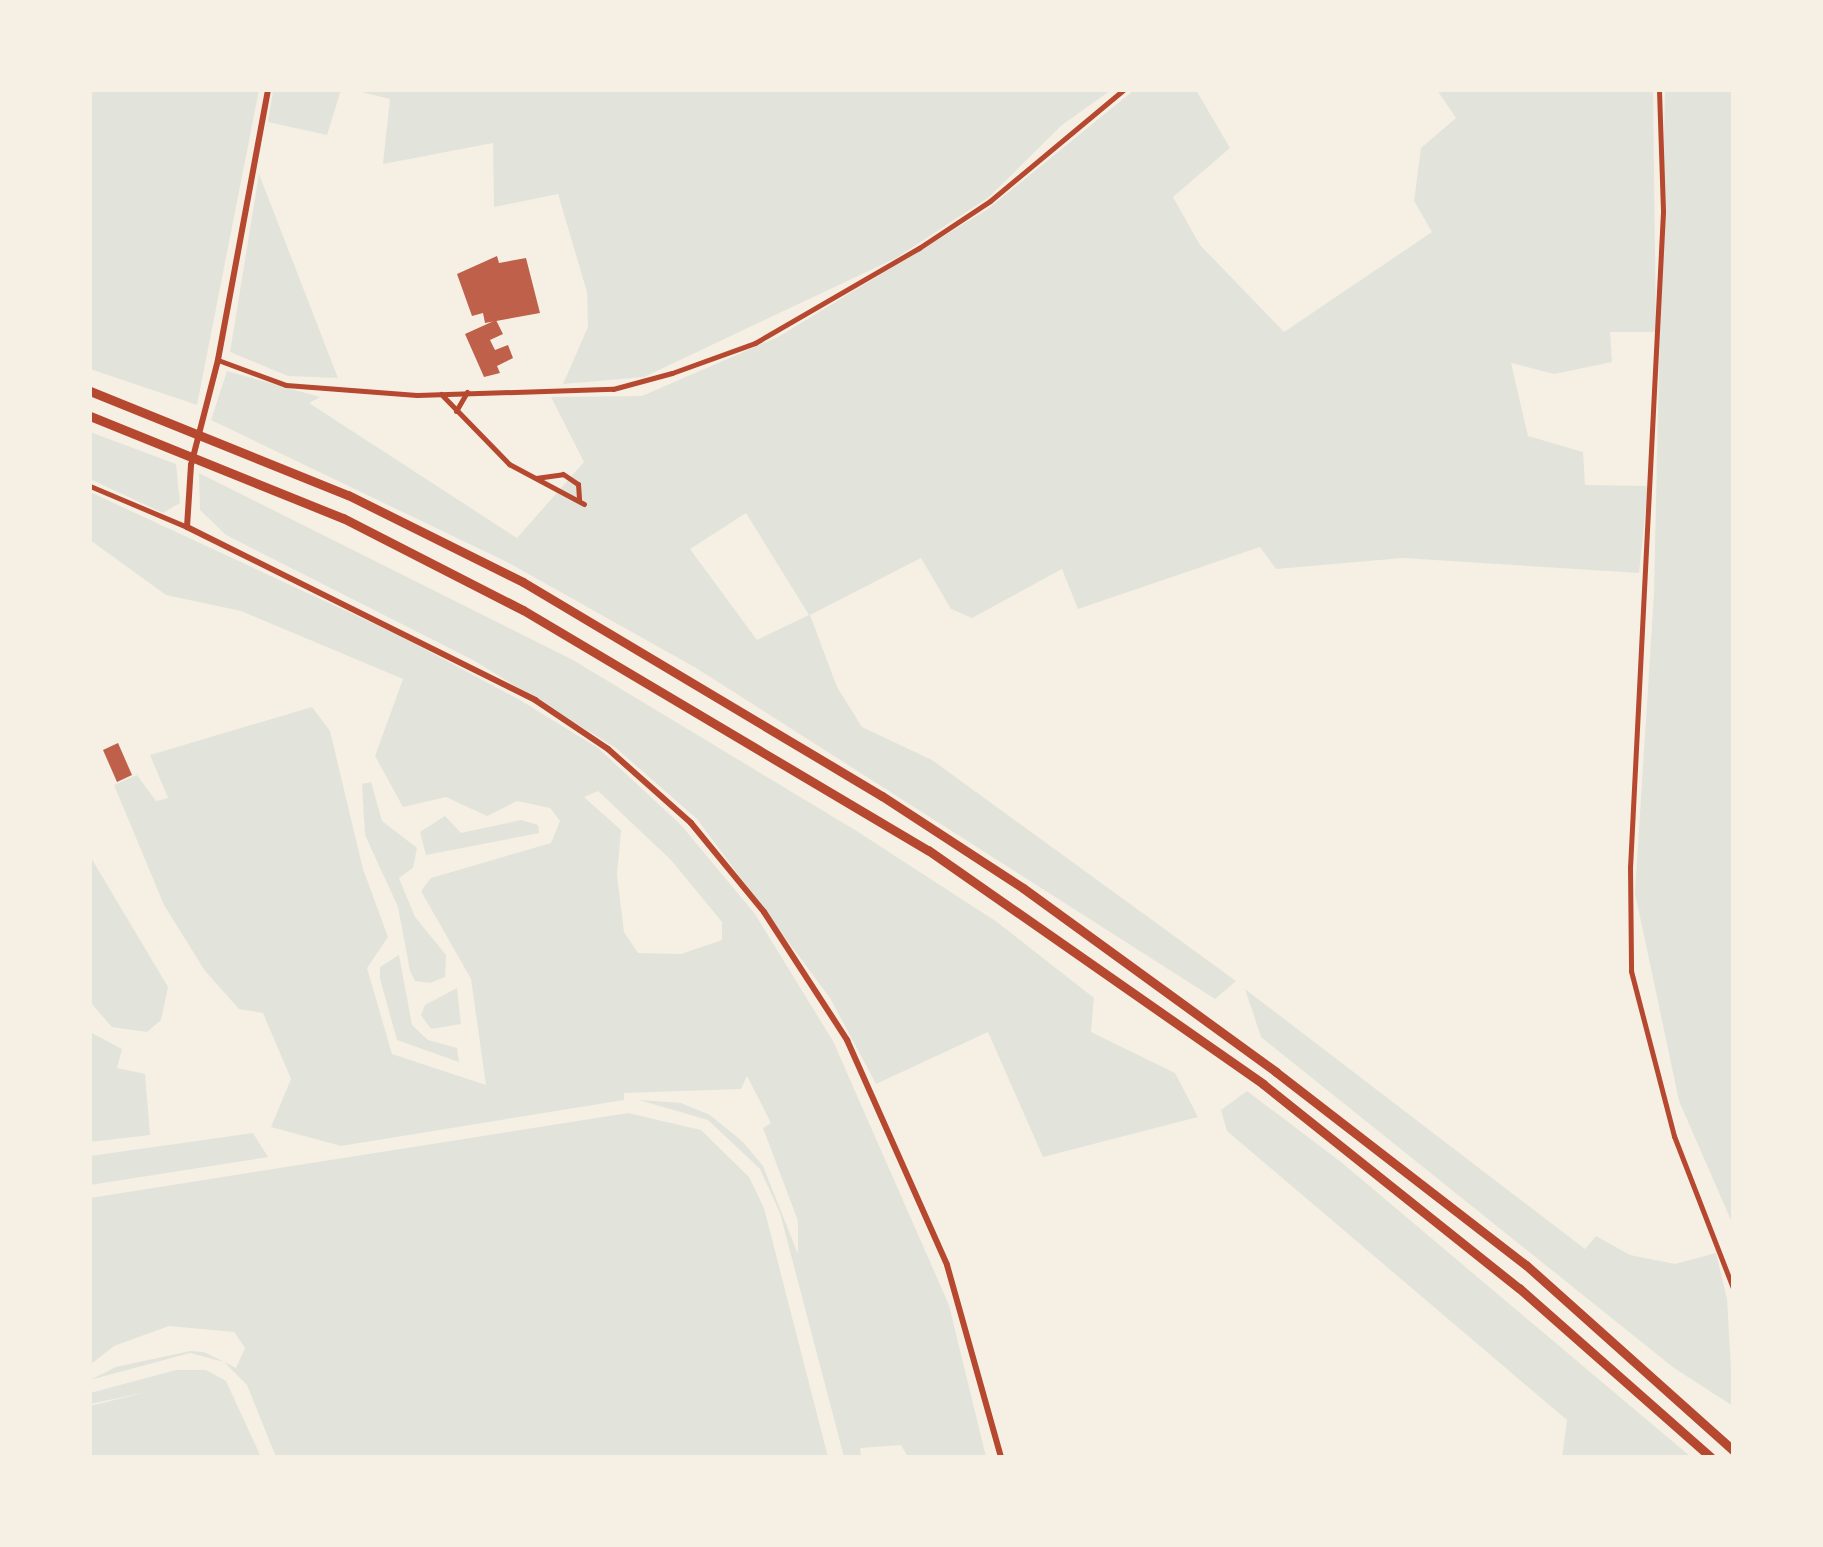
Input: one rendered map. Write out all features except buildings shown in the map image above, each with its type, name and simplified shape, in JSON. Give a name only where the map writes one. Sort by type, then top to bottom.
[{"type":"highway","points":[[90,390],[225,440],[522,582],[1022,888],[1276,1072],[1526,1265],[1733,1450]]},
{"type":"highway","points":[[90,416],[220,464],[343,518],[596,649],[944,860],[1263,1084],[1506,1277],[1711,1457]]},
{"type":"street","points":[[188,528],[191,465],[218,360],[268,90]]},
{"type":"street","points":[[218,360],[286,385],[442,394],[613,389],[755,344],[990,200],[1123,90]]},
{"type":"street","points":[[1659,90],[1662,230],[1630,867],[1632,971],[1674,1136],[1733,1288]]},
{"type":"street","points":[[456,412],[468,392]]},
{"type":"street","points":[[442,394],[486,446],[536,478],[582,502],[578,484],[564,474],[536,478]]},
{"type":"street","points":[[90,486],[188,528],[535,700],[608,749],[691,823],[764,912],[846,1040],[947,1265],[1000,1457]]},
{"type":"shaded area","points":[[90,90],[259,90],[197,405],[90,369]]},
{"type":"shaded area","points":[[273,90],[341,90],[327,135],[268,122]]},
{"type":"shaded area","points":[[353,90],[1111,90],[1062,125],[989,197],[896,258],[644,377],[563,384],[588,327],[587,292],[558,194],[494,207],[493,143],[383,164],[390,99]]},
{"type":"shaded area","points":[[1134,90],[1196,90],[1230,148],[1173,197],[1200,245],[1284,332],[1432,232],[1414,201],[1421,148],[1456,118],[1437,90],[1653,90],[1656,332],[1610,332],[1612,362],[1554,374],[1511,363],[1528,436],[1583,452],[1585,485],[1648,486],[1639,573],[1403,558],[1276,569],[1260,547],[1078,609],[1062,569],[972,618],[951,609],[921,558],[810,615],[837,687],[862,727],[932,760],[1236,981],[1215,999],[696,668],[507,562],[211,420],[227,371],[320,397],[309,403],[517,538],[584,462],[551,397],[642,396],[778,337],[988,209]],"holes":[[[746,513],[809,615],[757,640],[690,549]]]},
{"type":"shaded area","points":[[1665,90],[1733,90],[1733,1225],[1679,1101],[1635,893],[1654,593]]},
{"type":"shaded area","points":[[259,174],[338,378],[288,376],[230,352]]},
{"type":"shaded area","points":[[90,432],[176,464],[180,503],[163,513],[90,479]]},
{"type":"shaded area","points":[[199,473],[573,660],[855,830],[997,922],[1094,998],[1091,1032],[1175,1073],[1198,1117],[1043,1157],[988,1032],[876,1084],[830,998],[697,819],[616,748],[473,660],[226,535],[200,510]]},
{"type":"shaded area","points":[[90,492],[398,635],[520,700],[598,748],[681,825],[755,914],[833,1041],[949,1305],[986,1457],[908,1457],[901,1445],[860,1448],[861,1457],[844,1457],[780,1213],[760,1169],[708,1120],[639,1100],[681,1103],[710,1115],[743,1142],[763,1166],[798,1254],[798,1221],[763,1128],[771,1123],[747,1076],[741,1089],[624,1093],[624,1100],[341,1146],[271,1127],[291,1079],[263,1013],[239,1009],[205,971],[164,905],[114,785],[137,775],[156,801],[168,798],[150,755],[312,707],[330,731],[363,869],[388,937],[367,968],[392,1054],[486,1085],[471,979],[421,891],[431,878],[551,843],[560,821],[550,808],[517,801],[487,816],[446,797],[403,807],[375,756],[403,679],[241,611],[166,595],[90,540]],"holes":[[[598,791],[671,860],[722,922],[722,940],[681,954],[638,953],[624,932],[617,875],[621,830],[584,797]]]},
{"type":"shaded area","points":[[371,782],[382,821],[417,848],[413,868],[399,878],[415,917],[446,955],[445,977],[430,983],[415,981],[410,971],[398,907],[365,835],[362,784]]},
{"type":"shaded area","points":[[445,816],[461,833],[521,820],[538,825],[539,833],[426,855],[420,832]]},
{"type":"shaded area","points":[[90,856],[168,987],[161,1020],[147,1032],[112,1027],[90,1002]]},
{"type":"shaded area","points":[[399,955],[412,1025],[428,1040],[457,1048],[459,1062],[397,1040],[380,967]]},
{"type":"shaded area","points":[[457,988],[461,1024],[431,1029],[421,1015],[425,1005]]},
{"type":"shaded area","points":[[1245,989],[1585,1249],[1596,1236],[1630,1255],[1675,1264],[1716,1253],[1727,1299],[1733,1406],[1674,1368],[1261,1037]]},
{"type":"shaded area","points":[[90,1032],[122,1049],[117,1068],[145,1074],[150,1135],[90,1142]]},
{"type":"shaded area","points":[[1247,1091],[1341,1162],[1691,1457],[1562,1457],[1567,1420],[1227,1131],[1221,1110]]},
{"type":"shaded area","points":[[628,1113],[701,1130],[749,1177],[764,1208],[828,1457],[276,1457],[247,1385],[224,1362],[236,1368],[245,1348],[234,1332],[169,1326],[114,1346],[90,1365],[90,1198]]},
{"type":"shaded area","points":[[253,1133],[268,1157],[90,1185],[90,1156]]},
{"type":"shaded area","points":[[190,1351],[204,1352],[224,1362],[190,1353],[90,1380],[116,1367]]},
{"type":"shaded area","points":[[176,1370],[206,1370],[226,1381],[261,1457],[90,1457],[90,1406],[147,1392],[90,1404],[90,1393]]}]
